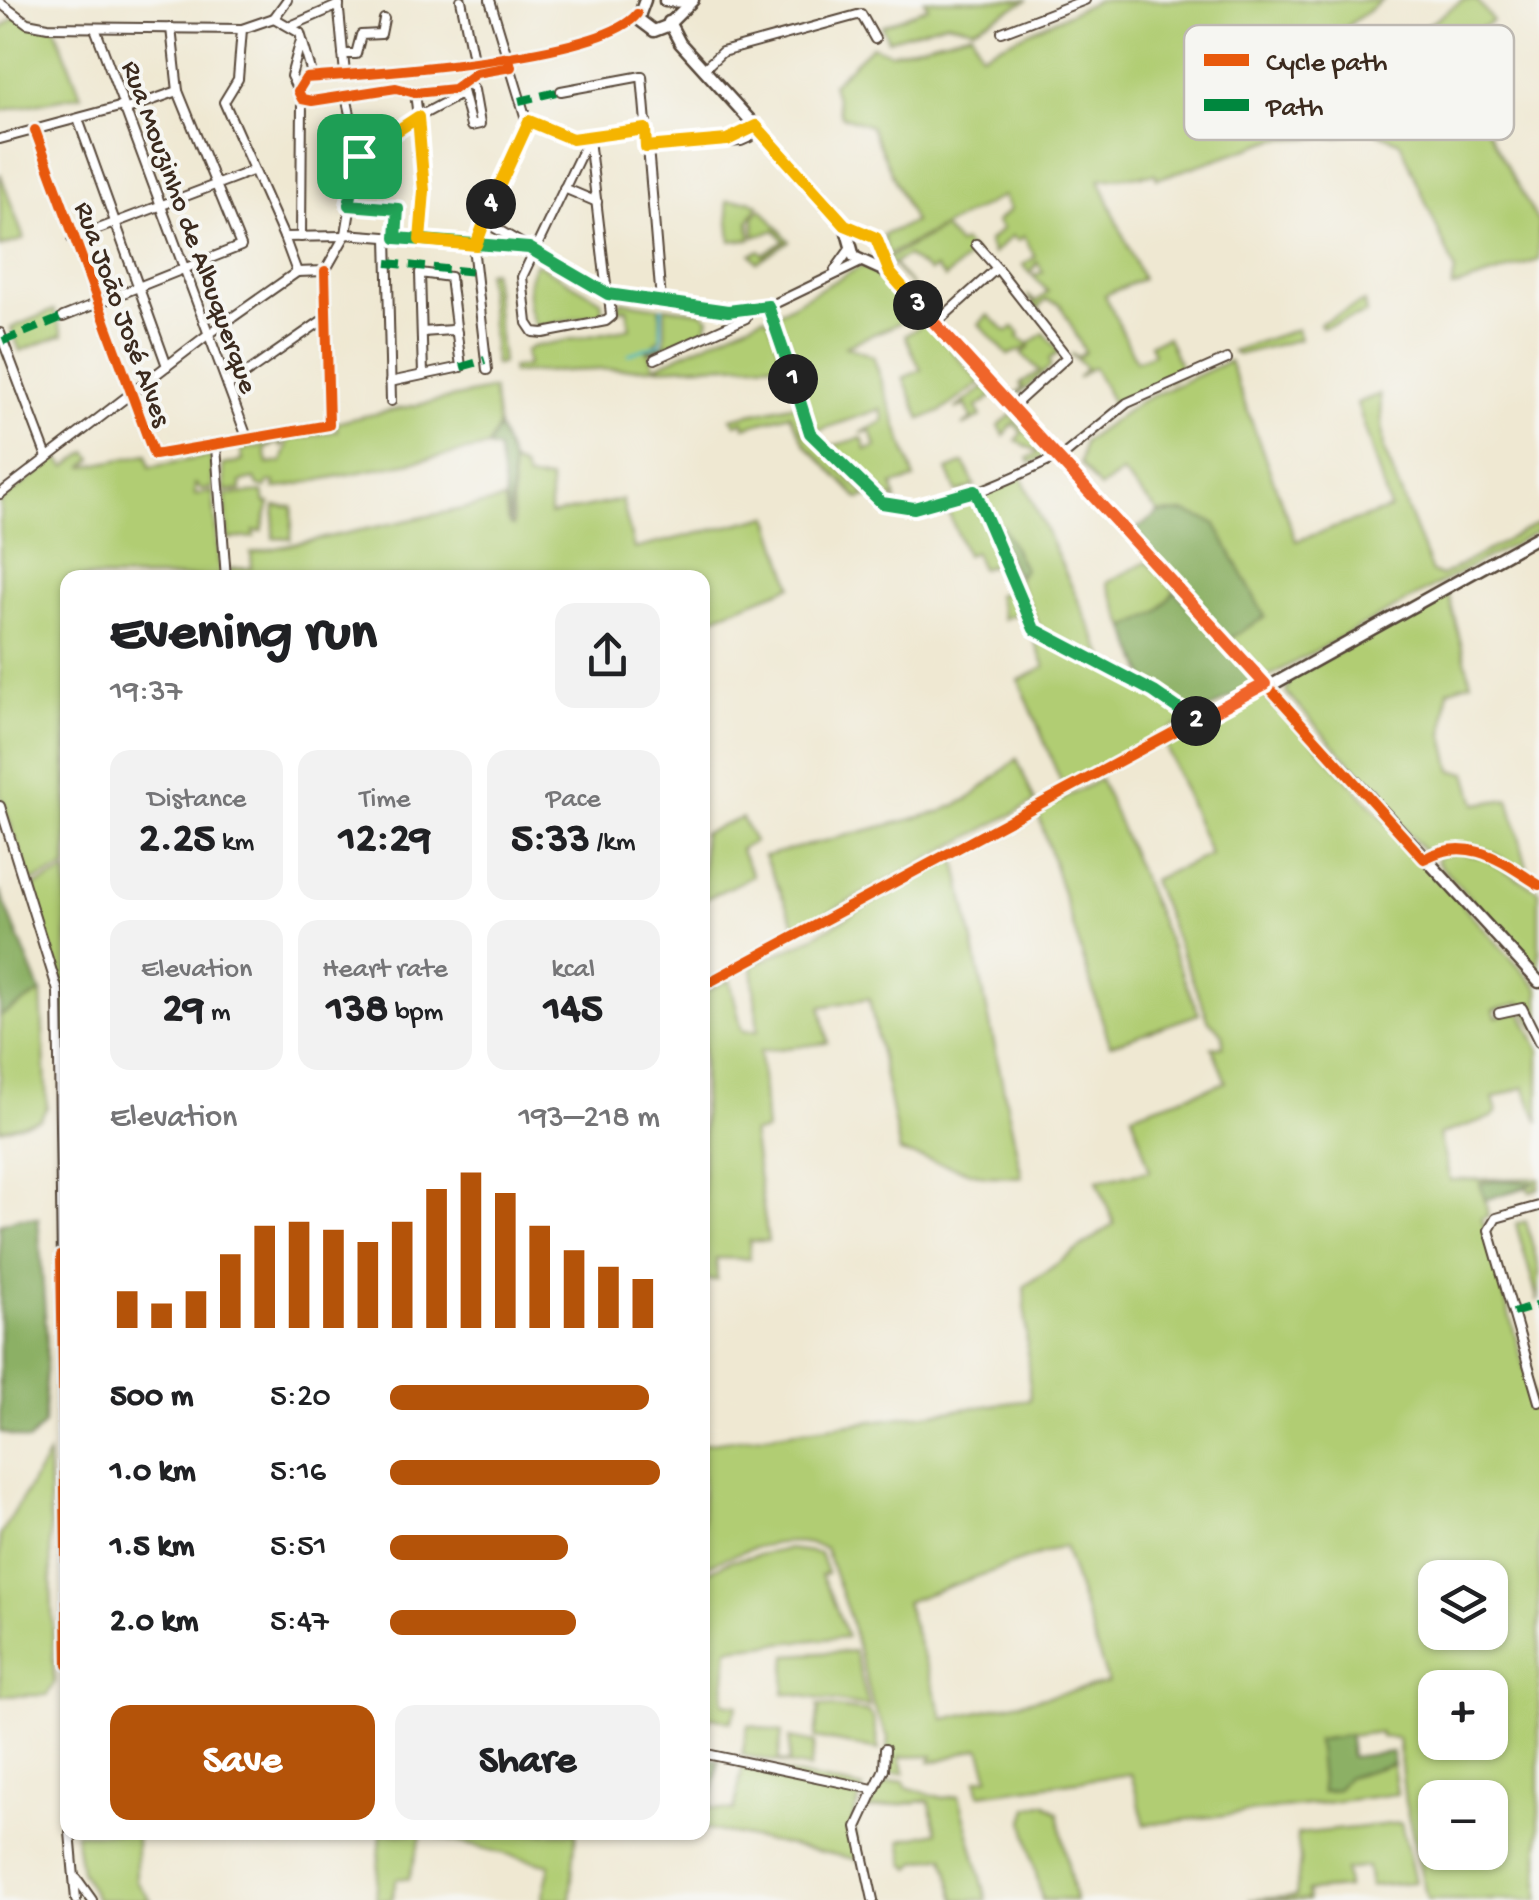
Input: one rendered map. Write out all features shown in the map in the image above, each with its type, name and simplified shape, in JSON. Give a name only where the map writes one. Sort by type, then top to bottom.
[{"type":"main road","points":[[680,43],[665,0],[691,1]]},
{"type":"main road","points":[[654,31],[691,1]]},
{"type":"main road","points":[[640,5],[640,24],[680,43],[845,225],[876,238],[890,273],[935,324],[1539,982]]},
{"type":"main road","points":[[845,225],[850,248],[864,262],[890,273]]},
{"type":"main road","points":[[850,248],[856,235],[865,232]]},
{"type":"main road","points":[[864,262],[880,250]]},
{"type":"main road","points":[[1267,685],[1539,536]]},
{"type":"street","points":[[0,3],[27,23],[96,28],[242,28],[274,18],[287,0]]},
{"type":"street","points":[[461,0],[476,73]]},
{"type":"street","points":[[490,0],[522,112],[529,121],[568,138],[645,129]]},
{"type":"street","points":[[856,0],[874,40]]},
{"type":"street","points":[[1002,32],[1085,0]]},
{"type":"street","points":[[293,25],[339,3],[345,74]]},
{"type":"street","points":[[359,156],[459,95],[476,73],[615,30],[640,5]]},
{"type":"street","points":[[705,68],[722,52],[861,14]]},
{"type":"street","points":[[274,18],[293,25],[313,78]]},
{"type":"street","points":[[343,54],[356,54],[361,35],[381,34],[384,18]]},
{"type":"street","name":"Rua Mouzinho de Albuquerque","points":[[96,28],[206,336],[248,440]]},
{"type":"street","points":[[63,317],[241,246],[178,91],[171,28]]},
{"type":"street","points":[[242,28],[238,78],[224,102],[297,272]]},
{"type":"street","points":[[301,40],[291,76],[302,99],[302,236]]},
{"type":"street","points":[[298,88],[302,80],[345,74],[474,61],[510,62]]},
{"type":"street","points":[[561,91],[642,76],[661,301]]},
{"type":"street","points":[[302,99],[396,88],[415,93],[464,85]]},
{"type":"street","points":[[0,139],[178,91]]},
{"type":"street","points":[[415,93],[424,191],[420,240]]},
{"type":"street","points":[[228,386],[328,317],[325,271],[346,235],[359,156],[346,96]]},
{"type":"street","points":[[78,119],[167,366]]},
{"type":"street","points":[[487,370],[476,245],[529,121]]},
{"type":"street","points":[[646,147],[746,140],[756,126]]},
{"type":"street","name":"Rua João José Alves","points":[[34,130],[129,396],[154,455],[216,448],[329,425],[328,317]]},
{"type":"street","points":[[589,137],[610,316],[606,321],[533,332],[527,323],[522,277],[589,137]]},
{"type":"street","points":[[72,238],[252,171]]},
{"type":"street","points":[[564,188],[596,202]]},
{"type":"street","points":[[349,205],[398,209],[391,237],[391,401]]},
{"type":"street","points":[[483,221],[608,294],[746,312],[768,306],[832,273],[864,262]]},
{"type":"street","points":[[284,237],[391,237],[532,250]]},
{"type":"street","points":[[976,244],[1067,358],[1012,407]]},
{"type":"street","points":[[832,273],[850,248]]},
{"type":"street","points":[[935,324],[998,268]]},
{"type":"street","points":[[0,494],[206,336],[297,272],[325,271]]},
{"type":"street","points":[[390,382],[461,367],[450,277],[420,273],[423,375]]},
{"type":"street","points":[[768,306],[810,433],[888,506],[914,508],[975,491],[1058,458],[1127,404],[1227,359]]},
{"type":"street","points":[[712,308],[717,333]]},
{"type":"street","points":[[656,359],[746,318],[746,312]]},
{"type":"street","points":[[422,332],[452,330],[457,334]]},
{"type":"street","points":[[0,333],[47,457]]},
{"type":"street","points":[[216,448],[225,570]]},
{"type":"street","points":[[975,491],[1034,629],[1154,692],[1196,721]]},
{"type":"street","points":[[710,982],[1267,685]]},
{"type":"street","points":[[0,806],[56,978],[60,1117]]},
{"type":"street","points":[[1499,1013],[1522,1008],[1539,1042]]},
{"type":"street","points":[[1539,1206],[1496,1218],[1490,1230],[1539,1402]]},
{"type":"street","points":[[873,1900],[858,1827],[884,1769],[884,1749]]},
{"type":"street","points":[[710,1755],[872,1790]]},
{"type":"street","points":[[71,1840],[76,1900]]},
{"type":"street","points":[[74,1875],[92,1900]]},
{"type":"green space","points":[[924,0],[1028,0],[974,28],[946,22],[888,40],[882,26],[928,7]]},
{"type":"green space","points":[[1098,0],[1383,0],[1349,25],[1184,25],[1184,140],[1273,140],[1157,179],[1155,174],[1099,179],[1142,279],[1105,295],[1136,361],[1154,354],[1150,344],[1167,337],[1183,374],[1114,405],[1093,367],[1077,378],[1086,368],[1071,354],[1079,357],[1085,352],[1060,304],[1046,300],[1038,308],[1044,318],[1027,295],[1036,302],[1048,292],[1033,276],[1043,272],[1037,262],[1031,274],[1023,265],[1035,257],[1024,236],[1018,241],[1012,236],[993,254],[988,242],[1002,229],[996,222],[1010,210],[1003,196],[888,255],[883,235],[914,222],[870,126],[841,116],[832,84],[872,46],[890,53],[972,32],[981,54]]},
{"type":"green space","points":[[1463,0],[1477,0],[1493,21],[1486,25],[1427,25]]},
{"type":"green space","points":[[16,16],[55,27],[81,95],[0,111],[0,30]]},
{"type":"green space","points":[[1395,140],[1493,140],[1539,224],[1539,260],[1452,288],[1455,270],[1400,142]]},
{"type":"green space","points":[[0,173],[24,239],[0,247]]},
{"type":"green space","points":[[750,200],[758,205],[749,221],[751,239],[731,241],[727,201]]},
{"type":"green space","points":[[761,208],[789,241],[757,262],[751,254],[760,250],[763,254],[784,241],[775,230],[754,237],[754,216]]},
{"type":"green space","points":[[943,228],[958,245],[963,242],[973,253],[945,278],[935,268],[930,272],[907,256],[893,264],[913,287],[887,259]]},
{"type":"green space","points":[[536,263],[601,300],[603,313],[537,327],[528,295]]},
{"type":"green space","points":[[862,266],[887,277],[919,315],[845,346],[873,356],[915,479],[893,485],[896,502],[828,447],[862,438],[866,450],[876,447],[871,431],[860,433],[884,421],[881,409],[817,431],[805,407],[788,349],[791,344],[775,314]]},
{"type":"green space","points":[[492,271],[502,363],[495,365],[486,272]]},
{"type":"green space","points":[[621,301],[660,307],[661,337],[646,352],[665,344],[665,307],[701,312],[709,318],[706,329],[650,353],[654,367],[764,316],[770,322],[784,363],[512,373],[511,368],[527,366],[525,351],[532,347],[630,328],[627,308],[616,310]]},
{"type":"green space","points":[[1364,302],[1366,314],[1322,328],[1319,324]]},
{"type":"green space","points":[[54,310],[63,335],[20,351],[11,328]]},
{"type":"green space","points":[[988,315],[1007,332],[1014,327],[1018,337],[1029,344],[1044,333],[1059,352],[1049,360],[1051,366],[1017,396],[1013,396],[1007,390],[1015,395],[1023,388],[1020,384],[1040,371],[1022,354],[1031,346],[1008,355],[979,324]]},
{"type":"green space","points":[[926,322],[981,383],[940,412],[921,419],[903,378],[921,370],[905,336]]},
{"type":"green space","points":[[1297,329],[1300,339],[1237,355],[1232,351]]},
{"type":"green space","points":[[1229,361],[1296,541],[1390,509],[1357,403],[1380,394],[1384,450],[1432,572],[1441,576],[1539,522],[1539,530],[1269,676],[1264,674],[1230,637],[1265,617],[1185,512],[1159,513],[1122,473],[1100,488],[1080,464],[1084,442],[1139,402]]},
{"type":"green space","points":[[985,387],[993,396],[977,407],[981,417],[962,426],[972,419],[966,405],[955,409]]},
{"type":"green space","points":[[493,389],[498,427],[488,447],[274,489],[275,482],[268,482],[266,488],[258,486],[255,479],[241,482],[241,490],[225,491],[223,465],[243,461],[241,450],[280,442],[265,449],[268,464],[282,462],[289,440],[337,431],[337,423]]},
{"type":"green space","points":[[796,404],[803,430],[867,497],[859,499],[806,445],[790,414],[745,427],[744,421],[736,424],[731,418]]},
{"type":"green space","points":[[1011,415],[1048,456],[1030,463],[1028,458],[1039,452],[1016,441],[1022,433],[1013,423],[1004,436],[999,425]]},
{"type":"green space","points":[[498,427],[512,463],[510,527],[498,450],[488,447]]},
{"type":"green space","points":[[87,452],[93,459],[83,467],[147,454],[150,467],[211,456],[213,488],[202,490],[195,484],[195,495],[213,492],[219,570],[60,570],[60,871],[31,882],[0,795],[0,502],[58,458],[66,467]]},
{"type":"green space","points":[[512,463],[523,468],[527,479],[550,480],[550,515],[622,500],[634,549],[769,516],[792,586],[710,618],[710,570],[230,570],[252,568],[251,553],[505,500],[507,521],[513,526]]},
{"type":"green space","points":[[964,463],[975,486],[957,493],[947,470]]},
{"type":"green space","points":[[1021,476],[1106,661],[1041,630],[995,530],[983,491]]},
{"type":"green space","points":[[263,492],[265,503],[270,503],[262,531],[254,531],[254,537],[228,539],[225,495]]},
{"type":"green space","points":[[969,498],[975,500],[1001,562],[981,569],[974,552],[966,555],[946,507]]},
{"type":"green space","points":[[275,506],[293,507],[291,539],[273,538]]},
{"type":"green space","points":[[1185,512],[1215,523],[1265,617],[1228,639],[1134,531],[1159,513]]},
{"type":"green space","points":[[1002,526],[1024,569],[1018,578],[995,530]]},
{"type":"green space","points":[[1147,562],[1175,591],[1158,612],[1126,628],[1107,582]]},
{"type":"green space","points":[[1013,589],[1022,611],[1003,619],[997,595]]},
{"type":"green space","points":[[1175,591],[1257,682],[1203,713],[1194,713],[1148,683],[1126,628],[1158,612]]},
{"type":"green space","points":[[1448,593],[1471,682],[1448,690],[1444,736],[1452,771],[1467,773],[1476,804],[1509,799],[1528,870],[1539,876],[1539,882],[1494,854],[1468,845],[1424,851],[1379,800],[1383,787],[1369,783],[1286,693],[1290,678]]},
{"type":"green space","points":[[1032,635],[1140,685],[1186,721],[1063,787],[1019,680],[1045,667]]},
{"type":"green space","points":[[1252,695],[1272,696],[1539,989],[1539,1033],[1521,1003],[1494,1010],[1496,1017],[1521,1012],[1539,1050],[1539,1122],[1524,1087],[1493,1098],[1497,1112],[1492,1117],[1439,1135],[1450,1180],[1539,1178],[1539,1188],[1530,1192],[1528,1187],[1485,1199],[1488,1216],[1482,1218],[1539,1420],[1539,1900],[1427,1900],[1420,1870],[1508,1870],[1508,1780],[1418,1780],[1418,1860],[1405,1802],[1398,1738],[1381,1737],[1380,1732],[1317,1740],[1346,1777],[1393,1764],[1397,1794],[1145,1825],[1131,1774],[979,1794],[977,1779],[989,1777],[980,1748],[934,1762],[930,1762],[933,1756],[900,1757],[905,1773],[893,1774],[889,1768],[888,1737],[873,1706],[850,1618],[825,1548],[778,1543],[710,1564],[710,1443],[1030,1400],[1024,1287],[1114,1224],[1097,1180],[1150,1171],[1132,1114],[1226,1082],[1212,1047],[1223,1046],[1223,1034],[1209,1021],[1152,880],[1210,855],[1165,744]],"holes":[[[1064,1546],[1108,1683],[944,1719],[905,1602]]]},
{"type":"green space","points":[[1017,759],[1035,802],[797,929],[764,856],[940,812],[969,799]]},
{"type":"green space","points":[[1100,779],[1199,1014],[1110,1045],[1038,813]]},
{"type":"green space","points":[[742,818],[754,842],[740,849],[753,876],[710,897],[710,830]]},
{"type":"green space","points":[[1456,852],[1483,857],[1539,891],[1539,982],[1513,945],[1437,862],[1438,856]]},
{"type":"green space","points":[[955,856],[1022,1177],[985,1176],[900,1152],[869,998],[821,1007],[828,1043],[760,1051],[766,1131],[752,1133],[768,1241],[749,1241],[750,1259],[716,1258],[717,1280],[710,1280],[710,989],[730,980],[742,1031],[758,1031],[752,965],[800,944]]},
{"type":"green space","points":[[60,875],[60,981],[32,887]]},
{"type":"green space","points":[[0,891],[41,993],[0,1016]]},
{"type":"green space","points":[[41,993],[47,1107],[40,1119],[0,1130],[0,1016]]},
{"type":"green space","points":[[1480,1183],[1536,1183],[1485,1200]]},
{"type":"green space","points":[[18,1218],[38,1218],[47,1341],[44,1425],[28,1441],[0,1432],[0,1224]]},
{"type":"green space","points":[[1526,1221],[1539,1269],[1538,1301],[1516,1224]]},
{"type":"green space","points":[[48,1455],[54,1683],[47,1695],[0,1696],[0,1536]]},
{"type":"green space","points":[[788,1549],[820,1553],[827,1573],[821,1575],[847,1637],[728,1648],[723,1703],[738,1705],[731,1722],[710,1716],[710,1571],[732,1560]]},
{"type":"green space","points":[[854,1651],[869,1707],[784,1693],[787,1655]]},
{"type":"green space","points":[[816,1705],[868,1712],[873,1717],[879,1750],[815,1738],[819,1706]]},
{"type":"green space","points":[[748,1725],[782,1732],[778,1761],[789,1763],[790,1738],[815,1743],[810,1769],[742,1755]]},
{"type":"green space","points":[[1349,1735],[1351,1757],[1392,1752],[1393,1764],[1347,1777],[1336,1790],[1322,1792],[1317,1740]]},
{"type":"green space","points":[[710,1758],[719,1760],[710,1808]]},
{"type":"green space","points":[[743,1764],[863,1789],[853,1818],[860,1860],[710,1829],[710,1808],[734,1811]]},
{"type":"green space","points":[[904,1781],[906,1787],[943,1798],[959,1796],[987,1900],[956,1900],[944,1856],[917,1862],[911,1869],[905,1864],[901,1840],[937,1832],[929,1800],[866,1810],[883,1784]]},
{"type":"green space","points":[[1045,1803],[1058,1813],[1075,1900],[1042,1900],[1024,1820],[1028,1808]]},
{"type":"green space","points":[[1401,1823],[1415,1882],[1370,1886],[1367,1867],[1345,1870],[1347,1888],[1308,1891],[1308,1900],[1248,1900],[1296,1896],[1300,1859],[1297,1834]]},
{"type":"green space","points":[[76,1840],[136,1840],[136,1881],[151,1900],[97,1900],[81,1871]]},
{"type":"green space","points":[[380,1840],[420,1840],[409,1879],[397,1878],[391,1900],[376,1900]]},
{"type":"green space","points":[[450,1840],[575,1840],[570,1900],[542,1900],[550,1865]]},
{"type":"waterway","points":[[629,354],[661,343],[662,307]]},
{"type":"marked path","points":[[519,101],[561,91]]},
{"type":"marked path","points":[[387,263],[475,272]]},
{"type":"marked path","points":[[3,341],[63,317]]},
{"type":"marked path","points":[[461,367],[485,360]]},
{"type":"marked path","points":[[1513,1313],[1539,1305]]},
{"type":"cycle path","points":[[509,58],[511,67],[476,73],[454,89],[415,93],[396,88],[312,101],[302,99],[298,91],[306,78],[533,53],[615,29],[637,14]]},
{"type":"cycle path","points":[[35,130],[154,455],[329,425],[325,271]]},
{"type":"cycle path","points":[[710,982],[1265,683],[1424,859],[1455,849],[1470,850],[1498,860],[1539,885]]},
{"type":"route","points":[[359,156],[349,205],[398,209],[396,238],[476,245],[529,248],[608,294],[728,311],[746,312],[768,306],[806,423],[821,447],[888,506],[914,508],[975,491],[1034,629],[1040,634],[1120,672],[1196,721],[1265,684],[890,273],[876,238],[845,225],[756,126],[749,126],[727,140],[646,147],[645,129],[572,139],[529,121],[476,245],[420,240],[424,191],[418,117],[359,156]]}]
